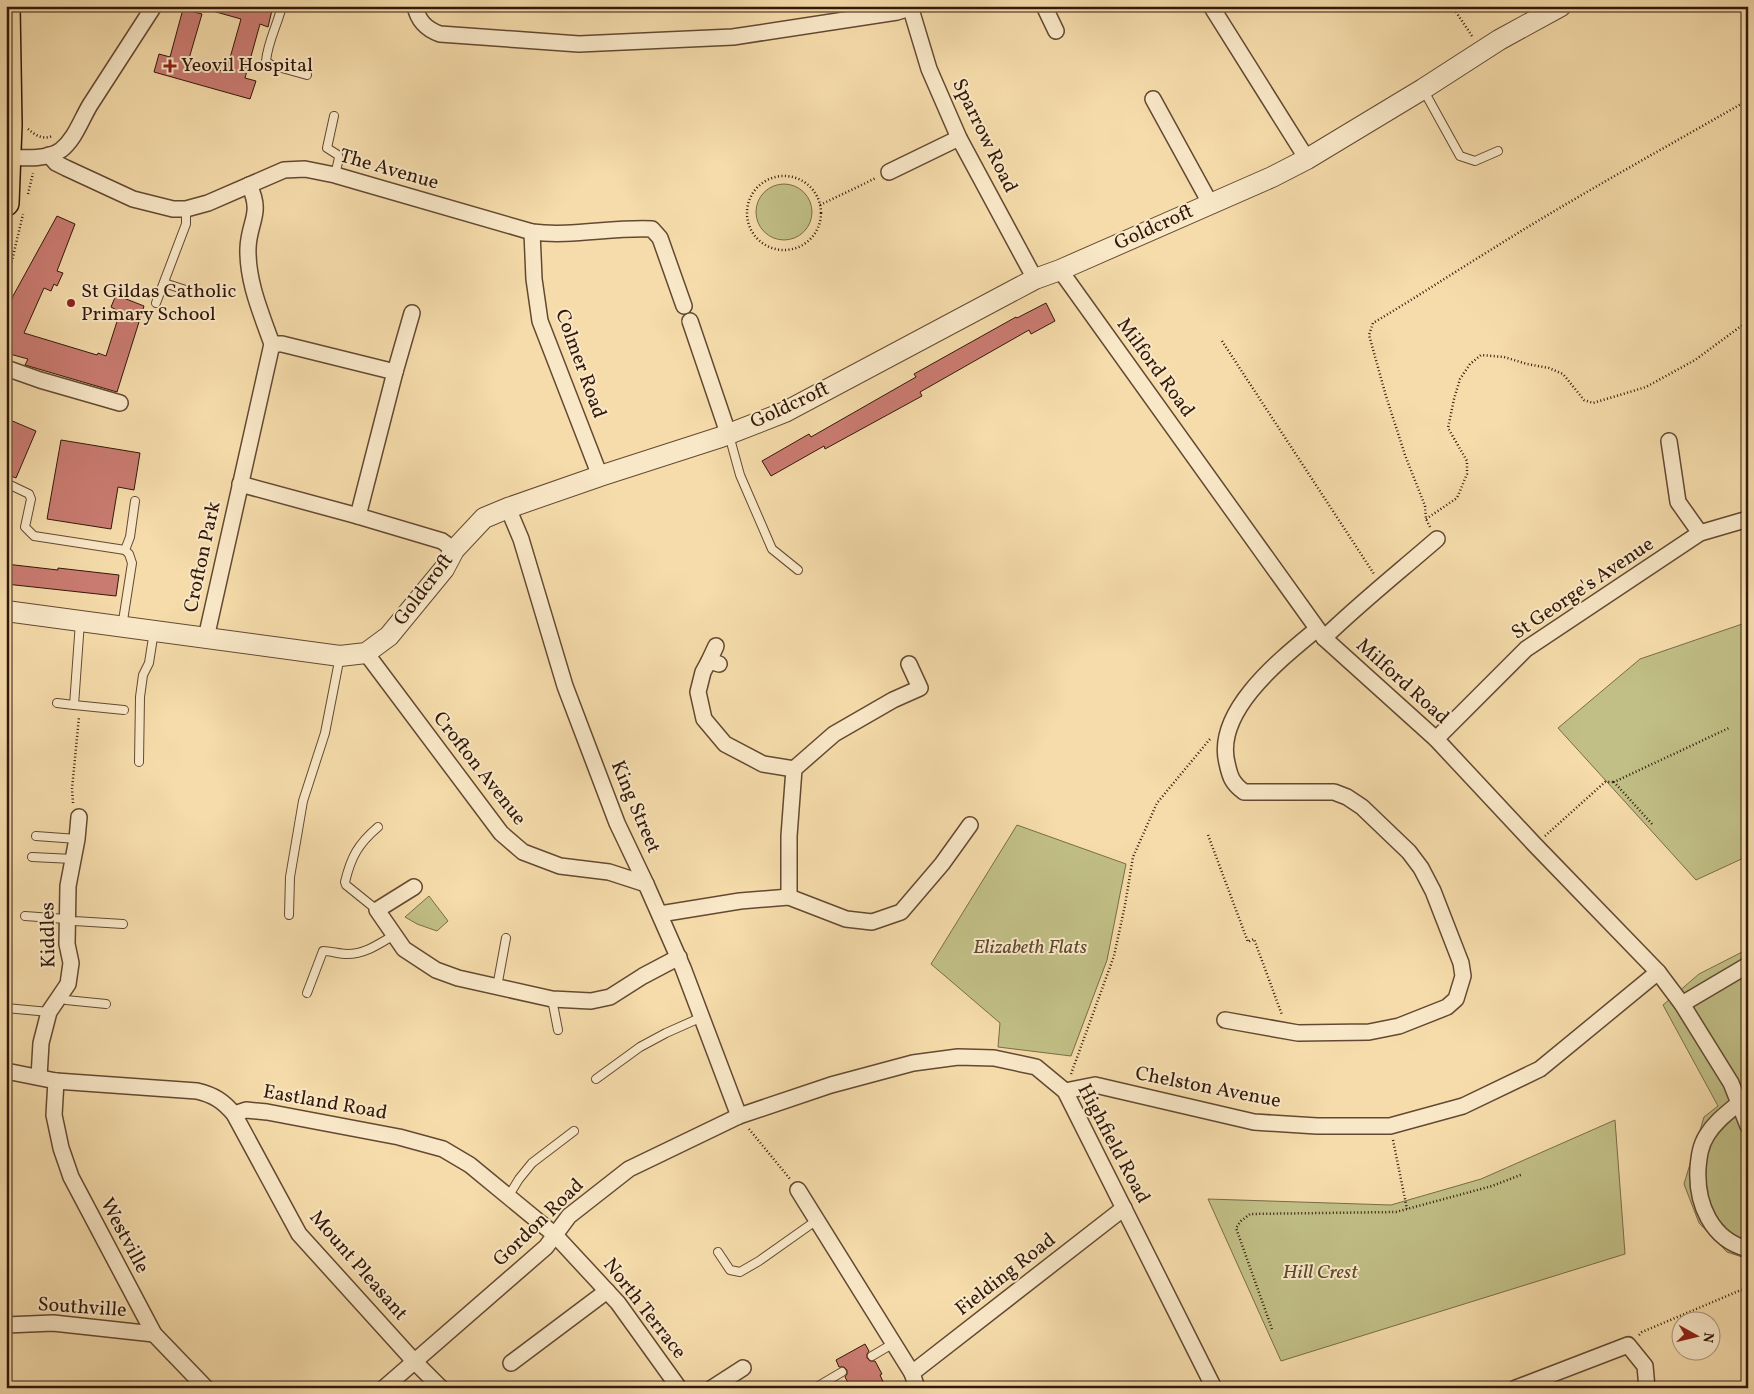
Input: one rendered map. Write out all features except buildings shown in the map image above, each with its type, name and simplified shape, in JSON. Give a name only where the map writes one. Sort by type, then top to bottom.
[{"type":"main road","points":[[7,6],[9,157],[19,205]]},
{"type":"street","points":[[9,157],[43,156],[60,151],[70,140],[154,6]]},
{"type":"street","points":[[415,6],[423,24],[440,34],[578,44],[733,37],[897,12],[910,7]]},
{"type":"street","points":[[1044,6],[1056,31]]},
{"type":"street","points":[[1211,6],[1307,159]]},
{"type":"street","name":"Goldcroft","points":[[6,611],[340,656],[366,653],[389,636],[444,569],[454,550],[484,518],[785,412],[1036,278],[1060,270],[1307,159],[1423,89],[1482,50],[1561,6]]},
{"type":"street","name":"Sparrow Road","points":[[910,7],[929,69],[959,138],[1036,278]]},
{"type":"street","points":[[1153,99],[1210,203]]},
{"type":"street","points":[[889,172],[959,138]]},
{"type":"street","name":"The Avenue","points":[[43,156],[133,199],[173,209],[186,209],[208,203],[284,170],[305,168],[532,232],[552,235],[627,228],[652,229],[660,238],[684,306]]},
{"type":"street","points":[[249,185],[255,197],[256,212],[248,247],[251,276],[255,297],[272,344],[282,344],[395,372]]},
{"type":"street","name":"Colmer Road","points":[[532,232],[534,279],[540,321],[600,476]]},
{"type":"street","name":"Milford Road","points":[[1060,270],[1320,633],[1436,739],[1658,972],[1682,1004],[1731,1082],[1748,1126]]},
{"type":"street","points":[[358,516],[412,313]]},
{"type":"street","points":[[690,321],[728,433]]},
{"type":"street","name":"Crofton Park","points":[[206,638],[272,344]]},
{"type":"street","points":[[6,368],[120,403]]},
{"type":"street","points":[[1669,441],[1678,502],[1700,533]]},
{"type":"street","name":"Crofton Park","points":[[240,484],[442,541],[454,550]]},
{"type":"street","name":"King Street","points":[[508,508],[520,539],[564,686],[617,823],[679,958],[739,1116]]},
{"type":"street","name":"St George's Avenue","points":[[1436,739],[1526,650],[1700,533],[1748,519]]},
{"type":"street","points":[[1225,1020],[1298,1033],[1369,1032],[1399,1026],[1447,1007],[1456,999],[1463,976],[1461,963],[1436,900],[1421,868],[1409,852],[1362,807],[1334,792],[1244,792],[1235,785],[1225,755],[1228,730],[1238,708],[1274,664],[1351,612],[1437,539]]},
{"type":"street","points":[[716,646],[714,662],[703,672],[698,692],[704,719],[725,744],[763,764],[794,769]]},
{"type":"street","name":"Crofton Avenue","points":[[366,653],[500,833],[523,852],[560,866],[609,872],[646,884]]},
{"type":"street","points":[[789,897],[789,836],[794,769],[834,734],[893,700],[920,688],[910,664]]},
{"type":"street","name":"Kiddles","points":[[39,1077],[41,1043],[50,1012],[68,984],[71,963],[67,944],[66,919],[68,886],[79,817]]},
{"type":"street","points":[[660,914],[740,901],[789,897],[846,919],[872,922],[901,912],[942,864],[970,825]]},
{"type":"street","points":[[414,887],[377,910],[404,949],[436,970],[458,978],[552,999],[591,1001],[610,997],[643,976],[679,958]]},
{"type":"street","points":[[1682,1004],[1748,965]]},
{"type":"street","name":"Chelston Avenue","points":[[1065,1091],[1095,1085],[1254,1122],[1317,1126],[1390,1126],[1463,1106],[1540,1069],[1658,972]]},
{"type":"street","name":"Highfield Road","points":[[739,1116],[832,1084],[913,1063],[958,1057],[994,1058],[1036,1067],[1065,1091],[1214,1388]]},
{"type":"street","name":"Eastland Road","points":[[6,1071],[56,1081],[198,1091],[212,1095],[225,1102],[234,1114],[246,1110],[267,1112],[399,1137],[443,1149],[470,1165],[555,1235]]},
{"type":"street","name":"Westville","points":[[56,1081],[54,1115],[61,1148],[71,1177],[154,1334],[206,1388]]},
{"type":"street","points":[[1739,1103],[1716,1122],[1706,1136],[1699,1153],[1698,1176],[1700,1201],[1706,1217],[1726,1239],[1739,1246],[1748,1248]]},
{"type":"street","name":"Mount Pleasant","points":[[234,1114],[300,1234],[414,1361],[441,1388]]},
{"type":"street","name":"Gordon Road","points":[[384,1388],[546,1248],[569,1216],[629,1169],[739,1116]]},
{"type":"street","points":[[798,1190],[894,1343],[912,1373],[917,1388]]},
{"type":"street","name":"Fielding Road","points":[[912,1373],[1124,1208]]},
{"type":"street","name":"North Terrace","points":[[555,1235],[618,1303],[679,1388]]},
{"type":"street","points":[[511,1363],[607,1291]]},
{"type":"street","name":"Southville","points":[[6,1325],[53,1323],[154,1334]]},
{"type":"street","points":[[1516,1388],[1536,1384],[1628,1345],[1644,1366],[1647,1388]]},
{"type":"street","points":[[712,1388],[743,1368]]},
{"type":"lane","points":[[282,6],[268,46],[266,61],[271,65],[307,75]]},
{"type":"lane","points":[[1423,89],[1460,156],[1475,161],[1498,151]]},
{"type":"lane","points":[[334,116],[327,148],[330,152],[338,155],[339,158],[335,175]]},
{"type":"lane","points":[[156,303],[186,224],[186,209]]},
{"type":"lane","points":[[164,283],[195,293]]},
{"type":"lane","points":[[728,433],[740,475],[772,549],[798,570]]},
{"type":"lane","points":[[6,483],[29,494],[31,499],[25,527],[34,536],[125,550],[129,554],[132,563],[122,626]]},
{"type":"lane","points":[[125,550],[130,537],[135,501]]},
{"type":"lane","points":[[77,705],[80,622]]},
{"type":"lane","points":[[139,762],[140,698],[143,675],[149,663],[154,631]]},
{"type":"lane","points":[[290,915],[290,877],[302,801],[325,733],[340,656]]},
{"type":"lane","points":[[57,703],[124,710]]},
{"type":"lane","points":[[377,910],[346,885],[345,882],[357,848],[378,827]]},
{"type":"lane","points":[[36,836],[77,839]]},
{"type":"lane","points":[[32,857],[73,859]]},
{"type":"lane","points":[[25,916],[123,924]]},
{"type":"lane","points":[[307,993],[323,951],[339,954],[357,954],[372,948],[394,935]]},
{"type":"lane","points":[[497,986],[506,938]]},
{"type":"lane","points":[[60,996],[66,1000],[106,1004]]},
{"type":"lane","points":[[552,999],[558,1030]]},
{"type":"lane","points":[[6,1008],[50,1012]]},
{"type":"lane","points":[[596,1079],[640,1047],[702,1017]]},
{"type":"lane","points":[[508,1197],[532,1163],[574,1131]]},
{"type":"lane","points":[[718,1252],[730,1270],[740,1272],[817,1220]]},
{"type":"lane","points":[[872,1356],[894,1343]]},
{"type":"lane","points":[[815,1388],[842,1372]]},
{"type":"path","points":[[1452,6],[1482,50]]},
{"type":"path","points":[[1437,539],[1426,519],[1425,506],[1405,455],[1386,396],[1369,335],[1373,323],[1505,241],[1748,100]]},
{"type":"path","points":[[26,125],[29,130],[38,136],[48,138],[54,136]]},
{"type":"path","points":[[6,286],[19,205],[43,156]]},
{"type":"path","points":[[820,206],[889,172]]},
{"type":"path","points":[[785,176],[797,179],[808,185],[816,194],[820,206],[820,218],[817,229],[810,239],[800,246],[789,250],[777,249],[766,245],[756,238],[750,228],[747,215],[748,203],[753,192],[768,180],[785,176]]},
{"type":"path","points":[[1426,519],[1457,498],[1467,474],[1467,461],[1448,428],[1460,379],[1470,364],[1481,355],[1504,357],[1549,368],[1562,374],[1584,400],[1593,404],[1646,387],[1695,360],[1748,321]]},
{"type":"path","points":[[1222,341],[1382,587]]},
{"type":"path","points":[[77,705],[72,789],[74,810],[79,817]]},
{"type":"path","points":[[1535,845],[1605,782],[1614,782],[1729,728]]},
{"type":"path","points":[[1065,1091],[1114,956],[1133,857],[1157,803],[1212,737]]},
{"type":"path","points":[[1614,782],[1652,824]]},
{"type":"path","points":[[1208,835],[1248,942],[1254,939],[1288,1031]]},
{"type":"path","points":[[739,1116],[798,1190]]},
{"type":"path","points":[[1390,1126],[1407,1209]]},
{"type":"path","points":[[1272,1329],[1236,1228],[1250,1214],[1396,1212],[1492,1186],[1523,1174]]},
{"type":"path","points":[[1628,1345],[1642,1332],[1741,1290],[1748,1290]]},
{"type":"green space","points":[[784,184],[795,186],[804,192],[810,201],[812,212],[810,223],[804,232],[795,238],[784,240],[773,238],[764,232],[758,223],[756,212],[758,201],[764,192],[773,186]]},
{"type":"green space","points":[[1748,622],[1748,856],[1696,880],[1558,728],[1640,659]]},
{"type":"green space","name":"Elizabeth Flats","points":[[1017,825],[1126,864],[1107,960],[1071,1056],[998,1047],[1000,1023],[931,964]]},
{"type":"green space","points":[[429,896],[448,921],[437,931],[417,924],[405,917]]},
{"type":"green space","points":[[1748,949],[1748,1259],[1727,1252],[1699,1223],[1684,1184],[1704,1117],[1718,1106],[1663,1005],[1699,974]]},
{"type":"green space","name":"Hill Crest","points":[[1615,1120],[1625,1254],[1281,1361],[1208,1199],[1391,1205],[1481,1179]]},
{"type":"place","name":"Yeovil Hospital","points":[[170,66]]},
{"type":"place","name":"St Gildas Catholic Primary School","points":[[71,303]]}]
